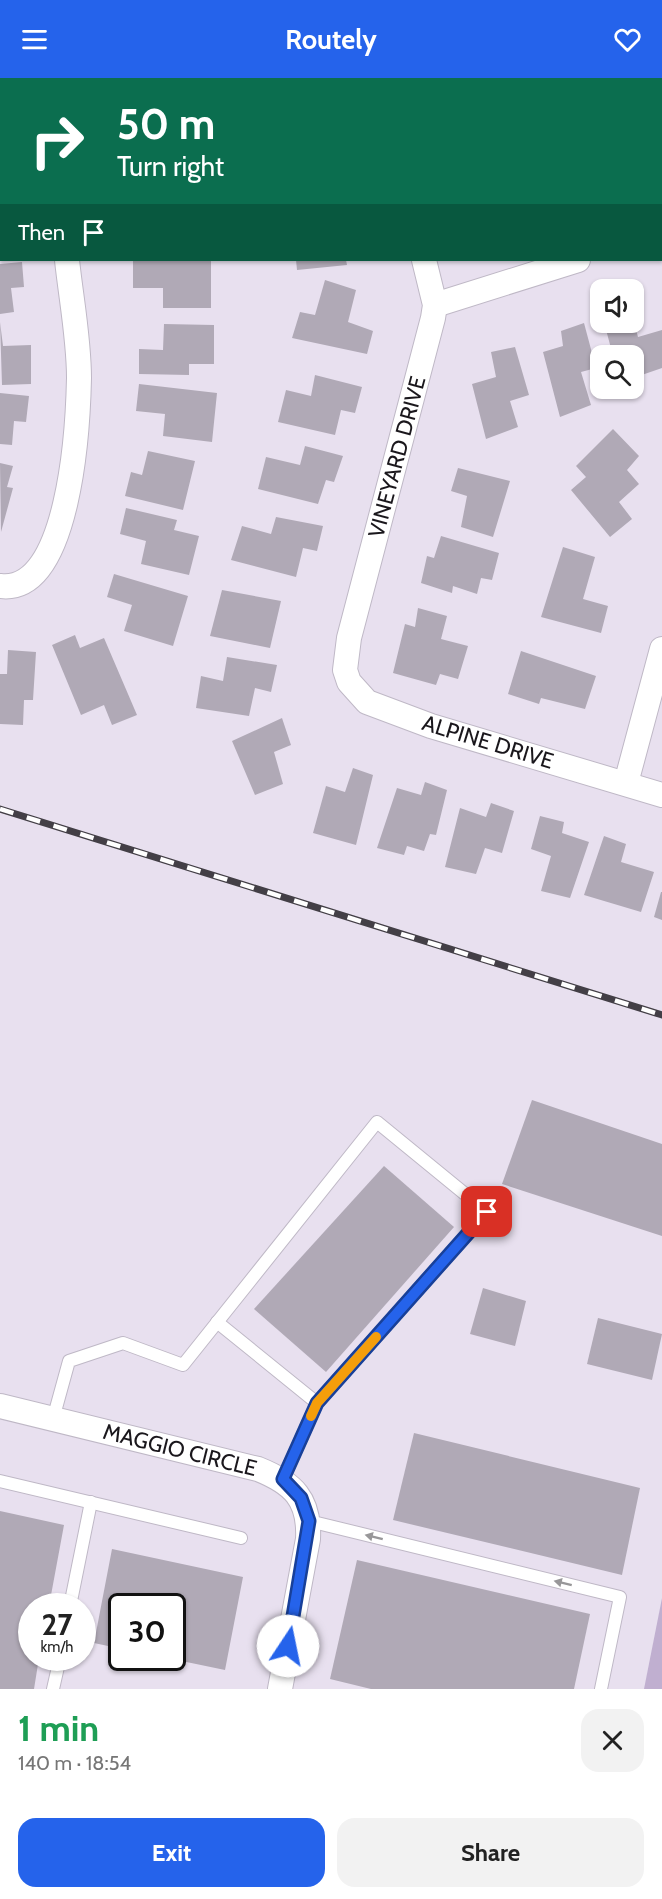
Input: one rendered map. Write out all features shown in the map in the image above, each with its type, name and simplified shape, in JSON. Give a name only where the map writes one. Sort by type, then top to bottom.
[{"type":"street","points":[[0,586],[9,587],[26,581],[42,566],[59,528],[75,457],[79,376],[67,261]]},
{"type":"street","name":"VINEYARD DRIVE","points":[[347,656],[349,638],[435,305],[424,261]]},
{"type":"street","points":[[435,305],[575,261]]},
{"type":"street","points":[[626,783],[662,648]]},
{"type":"street","name":"ALPINE DRIVE","points":[[347,656],[345,670],[349,682],[367,702],[431,726],[662,795]]},
{"type":"street","name":"MAGGIO CIRCLE","points":[[0,1406],[258,1468],[283,1479],[301,1498],[309,1521],[308,1539],[280,1689]]},
{"type":"lane","points":[[53,1419],[69,1361],[123,1343],[183,1365],[377,1122],[487,1212],[317,1403],[283,1479]]},
{"type":"lane","points":[[217,1322],[317,1403]]},
{"type":"lane","points":[[0,1480],[241,1538]]},
{"type":"lane","points":[[73,1593],[92,1502]]},
{"type":"lane","points":[[309,1521],[620,1597],[601,1689]]},
{"type":"lane","points":[[53,1689],[57,1671]]},
{"type":"shaded area","points":[[662,1598],[662,1689],[644,1689]]},
{"type":"building","points":[[133,261],[211,261],[211,308],[163,308],[163,288],[133,288]]},
{"type":"building","points":[[296,261],[346,261],[347,265],[297,270]]},
{"type":"building","points":[[22,262],[24,287],[11,288],[14,312],[0,314],[0,264]]},
{"type":"building","points":[[325,280],[356,290],[348,322],[373,331],[367,354],[292,338],[300,312],[315,315]]},
{"type":"building","points":[[0,322],[3,346],[31,345],[31,384],[2,385]]},
{"type":"building","points":[[584,323],[590,346],[590,370],[581,372],[591,405],[560,417],[543,352],[563,346],[561,331]]},
{"type":"building","points":[[164,324],[214,325],[214,364],[189,364],[189,375],[139,374],[139,349],[163,350]]},
{"type":"building","points":[[662,330],[662,368],[644,374],[644,345],[610,345],[607,333],[637,333],[638,337]]},
{"type":"building","points":[[515,347],[529,395],[510,401],[518,427],[486,439],[472,384],[496,377],[491,352]]},
{"type":"building","points":[[315,375],[362,387],[355,413],[341,410],[335,435],[278,422],[286,390],[311,396]]},
{"type":"building","points":[[139,384],[217,393],[212,442],[163,436],[165,414],[136,411]]},
{"type":"building","points":[[0,393],[29,396],[26,422],[14,421],[12,445],[0,444]]},
{"type":"building","points":[[613,429],[639,456],[627,470],[639,484],[619,502],[632,519],[610,537],[571,490],[586,477],[576,466]]},
{"type":"building","points":[[305,446],[343,456],[334,482],[326,480],[318,504],[258,489],[266,457],[300,465]]},
{"type":"building","points":[[148,451],[195,461],[183,510],[125,496],[131,472],[142,475]]},
{"type":"building","points":[[0,463],[13,466],[7,487],[13,488],[1,532]]},
{"type":"building","points":[[458,468],[510,481],[493,537],[461,527],[467,496],[451,491]]},
{"type":"building","points":[[126,508],[177,520],[174,530],[199,536],[189,575],[141,564],[146,541],[120,534]]},
{"type":"building","points":[[276,517],[323,526],[317,551],[303,548],[296,577],[231,560],[242,526],[271,534]]},
{"type":"building","points":[[441,536],[499,553],[492,580],[481,578],[477,594],[453,586],[452,593],[421,583],[427,556],[434,558]]},
{"type":"building","points":[[563,547],[595,557],[583,599],[608,606],[601,633],[541,617]]},
{"type":"building","points":[[114,574],[188,596],[173,646],[124,631],[132,605],[107,597]]},
{"type":"building","points":[[222,590],[281,601],[270,648],[210,636]]},
{"type":"building","points":[[418,608],[447,616],[441,639],[468,646],[458,679],[440,674],[436,685],[393,673],[405,624],[415,627]]},
{"type":"building","points":[[75,635],[80,648],[104,638],[137,715],[112,725],[104,705],[81,715],[52,645]]},
{"type":"building","points":[[8,650],[36,652],[33,700],[24,700],[23,725],[0,724],[0,674],[7,674]]},
{"type":"building","points":[[521,651],[596,676],[585,709],[541,698],[539,704],[508,694]]},
{"type":"building","points":[[227,657],[277,665],[271,692],[255,688],[249,716],[196,708],[201,676],[223,681]]},
{"type":"building","points":[[282,718],[291,745],[274,752],[283,784],[255,795],[232,741]]},
{"type":"building","points":[[353,768],[373,775],[356,845],[313,833],[326,786],[345,792]]},
{"type":"building","points":[[425,782],[447,790],[436,835],[430,834],[424,851],[407,846],[404,855],[377,848],[397,788],[421,795]]},
{"type":"building","points":[[491,803],[514,811],[502,853],[485,848],[476,874],[445,867],[460,808],[486,817]]},
{"type":"building","points":[[540,816],[564,822],[562,833],[589,842],[570,898],[541,891],[551,856],[531,849]]},
{"type":"building","points":[[604,836],[626,844],[621,862],[654,872],[641,912],[584,895]]},
{"type":"building","points":[[662,892],[662,920],[654,917]]},
{"type":"building","points":[[532,1100],[662,1144],[662,1236],[502,1184]]},
{"type":"building","points":[[384,1166],[454,1227],[326,1372],[254,1309]]},
{"type":"building","points":[[483,1288],[526,1301],[515,1346],[470,1334]]},
{"type":"building","points":[[598,1318],[662,1334],[652,1380],[587,1364]]},
{"type":"building","points":[[414,1433],[640,1488],[622,1575],[393,1520]]},
{"type":"building","points":[[0,1511],[64,1525],[51,1593],[18,1593],[18,1671],[37,1671],[34,1689],[0,1689]]},
{"type":"building","points":[[112,1549],[243,1577],[225,1670],[186,1662],[186,1593],[108,1593],[108,1646],[96,1643],[96,1633]]},
{"type":"building","points":[[357,1560],[590,1614],[574,1689],[371,1689],[330,1679]]},
{"type":"railway","points":[[0,809],[662,1015]]},
{"type":"slow traffic","points":[[311,1416],[317,1403],[376,1337]]},
{"type":"route","points":[[288,1646],[308,1539],[309,1521],[301,1498],[283,1479],[309,1419],[317,1403],[487,1212]]}]
